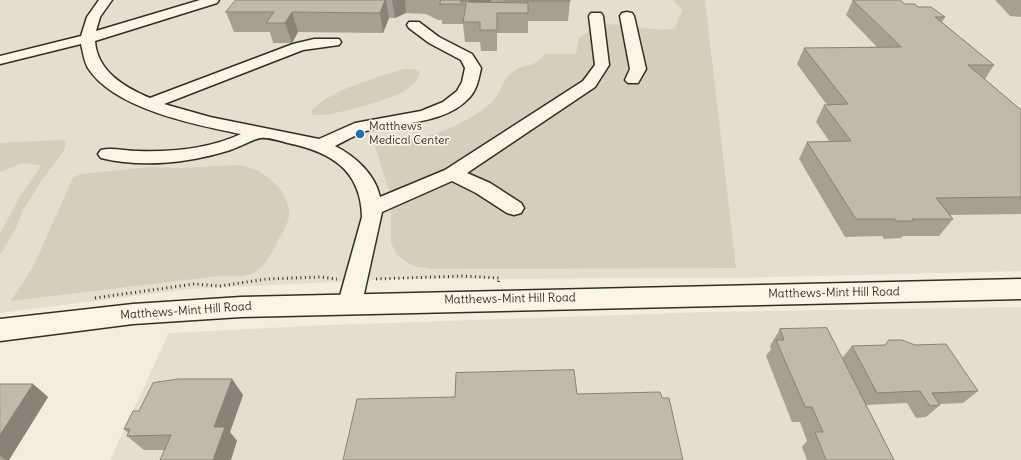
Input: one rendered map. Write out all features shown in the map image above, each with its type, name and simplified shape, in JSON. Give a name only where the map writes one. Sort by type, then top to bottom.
[{"type":"main road","name":"Matthews-Mint Hill Road","points":[[0,330],[133,314],[241,307],[350,303],[1021,289]]},
{"type":"lane","points":[[106,0],[96,11],[90,26],[88,46],[95,68],[114,86],[148,104],[258,132],[321,145],[349,163],[368,186],[372,217],[350,303]]},
{"type":"lane","points":[[0,60],[89,38],[208,1]]},
{"type":"lane","points":[[372,208],[452,174],[589,84],[602,65],[596,16]]},
{"type":"lane","points":[[627,16],[638,69],[633,80]]},
{"type":"lane","points":[[321,145],[346,132],[361,127],[425,115],[449,105],[464,94],[470,82],[473,68],[467,57],[434,40],[414,25]]},
{"type":"lane","points":[[148,104],[298,48],[314,43],[334,42]]},
{"type":"lane","points":[[107,154],[165,157],[194,154],[231,145],[258,132]]},
{"type":"lane","points":[[452,174],[483,188],[514,208]]},
{"type":"path","points":[[377,279],[456,276],[498,278]]},
{"type":"path","points":[[94,299],[194,284],[220,286],[267,280],[320,277],[338,279]]},
{"type":"shaded area","name":"Matthews Medical Center","points":[[0,0],[1021,0],[1021,271],[738,278],[395,279],[190,289],[0,313]]},
{"type":"shaded area","points":[[673,0],[705,0],[736,268],[431,269],[413,266],[397,255],[391,243],[391,197],[375,146],[379,142],[397,138],[416,138],[431,135],[460,124],[478,113],[493,101],[504,82],[514,71],[538,61],[545,54],[576,54],[579,38],[595,28],[613,24],[665,30],[675,28],[682,10]]},
{"type":"shaded area","points":[[404,69],[413,69],[420,72],[418,78],[412,85],[397,95],[346,111],[313,115],[311,111],[330,96],[342,90],[367,80]]},
{"type":"shaded area","points":[[66,141],[64,150],[23,210],[16,228],[0,255],[0,234],[19,198],[39,169],[40,165],[23,163],[0,172],[0,143]]},
{"type":"shaded area","points":[[240,165],[258,171],[274,182],[285,197],[288,206],[288,222],[268,259],[262,267],[255,272],[242,276],[219,276],[11,301],[33,267],[73,178],[81,174],[150,167],[181,168]]},
{"type":"shaded area","points":[[1021,307],[1021,460],[110,460],[169,333],[329,325],[706,312]]},
{"type":"building","points":[[236,0],[385,0],[380,13],[292,12],[285,23],[266,23],[274,12],[226,12]]},
{"type":"building","points":[[441,0],[461,0],[460,2],[528,3],[528,13],[497,13],[497,30],[480,30],[480,22],[463,22],[466,4],[440,4]]},
{"type":"building","points":[[570,0],[570,1],[506,1]]},
{"type":"building","points":[[853,0],[900,0],[905,4],[915,4],[918,7],[931,7],[945,17],[935,17],[994,65],[968,65],[1021,110],[1021,197],[936,198],[953,219],[912,219],[914,221],[896,221],[895,219],[856,219],[807,142],[851,141],[824,105],[848,104],[804,48],[901,47]]},
{"type":"building","points":[[827,328],[894,460],[826,460],[815,432],[823,432],[812,407],[805,407],[776,340],[784,340],[780,329]]},
{"type":"building","points":[[889,340],[902,340],[915,345],[946,344],[978,391],[932,393],[940,405],[930,406],[920,391],[877,393],[852,346],[885,345]]},
{"type":"building","points":[[574,370],[577,394],[660,392],[662,398],[669,398],[683,460],[343,460],[357,399],[455,397],[456,373]]},
{"type":"building","points":[[179,379],[232,379],[214,427],[225,427],[213,460],[160,460],[171,435],[127,436],[130,429],[124,429],[133,411],[139,411],[153,383]]},
{"type":"building","points":[[0,384],[33,384],[0,435]]},
{"type":"place","name":"Matthews Medical Center","points":[[360,134]]}]
